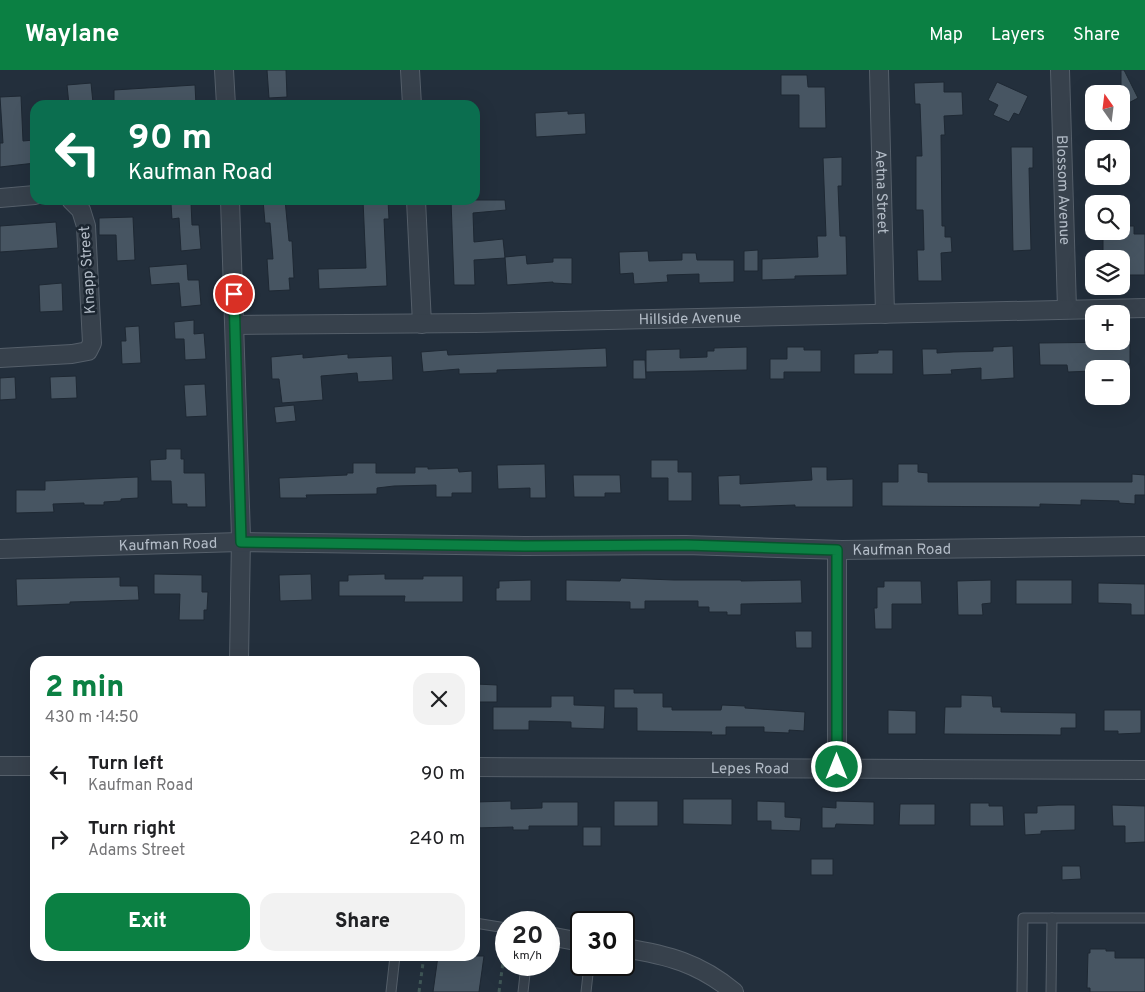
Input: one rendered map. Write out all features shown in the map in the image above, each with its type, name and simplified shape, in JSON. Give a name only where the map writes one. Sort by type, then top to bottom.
[{"type":"street","points":[[224,70],[226,100]]},
{"type":"street","points":[[410,70],[412,100]]},
{"type":"street","name":"Aetna Street","points":[[879,70],[885,314]]},
{"type":"street","name":"Blossom Avenue","points":[[1060,70],[1067,309]]},
{"type":"street","points":[[0,198],[30,195]]},
{"type":"street","name":"Knapp Street","points":[[0,358],[72,354],[88,351],[92,341],[86,226],[81,210],[76,205]]},
{"type":"street","points":[[230,205],[241,542],[239,656]]},
{"type":"street","points":[[416,205],[422,324]]},
{"type":"street","name":"Hillside Avenue","points":[[235,325],[652,320],[1145,308]]},
{"type":"street","name":"Kaufman Road","points":[[0,549],[241,542],[525,546],[686,545],[837,550],[1145,546]]},
{"type":"street","points":[[837,550],[837,767]]},
{"type":"street","points":[[0,766],[30,766]]},
{"type":"street","name":"Lepes Road","points":[[480,767],[645,769],[837,767],[1145,770]]},
{"type":"street","points":[[635,950],[659,954],[694,966],[723,983],[734,992]]},
{"type":"lane","points":[[1022,992],[1023,918],[1145,918]]},
{"type":"lane","points":[[1051,992],[1052,918]]},
{"type":"lane","points":[[480,924],[495,926]]},
{"type":"lane","points":[[390,992],[394,961]]},
{"type":"lane","points":[[523,992],[525,976]]},
{"type":"lane","points":[[586,992],[588,976]]},
{"type":"path","points":[[418,992],[423,961]]},
{"type":"path","points":[[499,992],[501,976]]},
{"type":"building","points":[[267,70],[286,70],[287,97],[269,98]]},
{"type":"building","points":[[1121,70],[1124,70],[1138,98],[1130,102],[1130,85],[1121,85]]},
{"type":"building","points":[[781,75],[807,75],[808,87],[825,87],[826,128],[799,128],[799,95],[781,95]]},
{"type":"building","points":[[944,82],[944,92],[962,92],[963,115],[944,116],[945,135],[941,135],[942,226],[945,226],[945,237],[951,237],[952,252],[941,253],[942,281],[918,281],[917,250],[924,250],[923,210],[916,210],[916,156],[922,156],[920,104],[915,104],[914,83]]},
{"type":"building","points":[[997,82],[1028,96],[1019,115],[1014,113],[1009,122],[993,115],[998,105],[988,100]]},
{"type":"building","points":[[91,83],[93,100],[68,100],[67,85]]},
{"type":"building","points":[[195,85],[196,100],[114,100],[114,90]]},
{"type":"building","points":[[21,96],[23,141],[30,140],[30,164],[0,167],[0,143],[3,143],[0,97]]},
{"type":"building","points":[[568,111],[568,114],[585,113],[586,134],[536,137],[535,113]]},
{"type":"building","points":[[1011,147],[1033,147],[1033,168],[1029,168],[1031,250],[1013,251]]},
{"type":"building","points":[[842,157],[842,186],[838,186],[840,236],[846,236],[847,275],[795,276],[795,279],[762,280],[762,259],[818,257],[817,236],[826,236],[823,158]]},
{"type":"building","points":[[480,200],[505,200],[506,210],[473,213],[474,242],[503,239],[505,258],[474,260],[475,285],[454,285],[451,205],[480,205]]},
{"type":"building","points":[[171,205],[191,205],[192,225],[199,225],[201,249],[181,251],[179,218],[172,219]]},
{"type":"building","points":[[263,205],[285,205],[289,241],[292,241],[294,278],[289,278],[290,290],[269,291],[267,259],[273,259],[270,223],[265,223]]},
{"type":"building","points":[[363,205],[388,205],[389,219],[384,219],[387,286],[319,289],[318,269],[366,268]]},
{"type":"building","points":[[133,217],[135,260],[117,261],[116,235],[99,235],[99,218]]},
{"type":"building","points":[[56,222],[58,248],[0,252],[0,226]]},
{"type":"building","points":[[1130,226],[1134,226],[1134,234],[1145,234],[1145,275],[1130,275],[1130,250],[1103,250],[1103,240],[1130,240]]},
{"type":"building","points":[[758,250],[758,271],[744,271],[744,251]]},
{"type":"building","points":[[648,251],[649,261],[682,260],[682,253],[696,253],[697,260],[734,260],[734,282],[699,283],[699,274],[667,275],[668,282],[634,284],[633,273],[620,274],[619,252]]},
{"type":"building","points":[[526,255],[527,264],[553,262],[553,258],[572,258],[572,284],[553,282],[507,285],[505,257]]},
{"type":"building","points":[[187,264],[188,280],[199,280],[201,305],[181,307],[179,283],[151,285],[149,267]]},
{"type":"building","points":[[62,283],[63,311],[40,312],[39,285]]},
{"type":"building","points":[[194,320],[194,334],[204,333],[206,359],[185,360],[184,339],[175,339],[174,322]]},
{"type":"building","points":[[139,326],[141,363],[122,364],[121,341],[126,341],[125,327]]},
{"type":"building","points":[[1085,342],[1085,350],[1130,350],[1130,360],[1085,360],[1085,371],[1068,372],[1067,365],[1040,365],[1039,343]]},
{"type":"building","points":[[1013,346],[1014,378],[981,380],[981,368],[951,370],[952,374],[923,375],[922,349],[937,349],[937,353],[993,351],[993,347]]},
{"type":"building","points":[[747,347],[747,370],[646,372],[646,350],[680,349],[680,358],[707,357],[707,351],[714,351],[714,348]]},
{"type":"building","points":[[787,347],[821,350],[821,372],[784,372],[784,379],[770,379],[770,359],[787,359]]},
{"type":"building","points":[[606,348],[607,367],[497,370],[497,373],[459,374],[459,369],[423,372],[421,352],[447,350],[448,355]]},
{"type":"building","points":[[878,350],[893,350],[893,374],[854,374],[854,354],[878,353]]},
{"type":"building","points":[[303,354],[303,358],[348,354],[348,358],[392,356],[393,380],[358,382],[357,373],[321,376],[323,400],[282,403],[279,379],[272,379],[271,357]]},
{"type":"building","points":[[633,360],[645,360],[646,379],[633,379]]},
{"type":"building","points":[[76,376],[77,398],[51,399],[50,377]]},
{"type":"building","points":[[15,377],[16,399],[0,400],[0,378]]},
{"type":"building","points":[[205,384],[207,416],[186,417],[184,385]]},
{"type":"building","points":[[294,405],[296,421],[276,423],[274,407]]},
{"type":"building","points":[[166,449],[181,449],[181,459],[184,459],[184,473],[205,473],[206,507],[187,507],[187,504],[172,504],[171,481],[151,481],[150,460],[166,459]]},
{"type":"building","points":[[651,460],[678,460],[678,472],[692,472],[692,501],[668,501],[668,478],[651,478]]},
{"type":"building","points":[[353,463],[376,463],[376,473],[415,473],[415,467],[428,467],[428,469],[458,468],[459,472],[472,471],[472,493],[452,493],[452,497],[436,497],[436,485],[394,486],[377,488],[377,494],[306,495],[307,498],[280,498],[279,478],[347,475],[347,473],[353,473]]},
{"type":"building","points":[[545,464],[546,498],[530,498],[530,488],[498,489],[497,465]]},
{"type":"building","points":[[898,464],[918,464],[918,472],[928,473],[928,482],[1132,482],[1132,474],[1145,475],[1145,495],[1135,495],[1135,504],[1119,503],[1119,501],[1081,500],[1081,505],[1040,504],[1040,507],[882,506],[882,482],[898,482]]},
{"type":"building","points":[[811,467],[827,467],[827,480],[853,479],[853,507],[795,507],[795,505],[740,507],[740,505],[719,505],[718,476],[740,475],[740,484],[812,480]]},
{"type":"building","points":[[573,475],[620,475],[621,493],[605,493],[605,497],[574,497]]},
{"type":"building","points":[[138,477],[138,498],[104,502],[104,505],[84,505],[84,503],[53,504],[54,512],[16,513],[16,490],[45,490],[45,481]]},
{"type":"building","points":[[154,574],[202,575],[202,592],[208,592],[207,610],[204,610],[204,620],[179,620],[180,594],[154,594]]},
{"type":"building","points":[[311,574],[312,600],[280,601],[279,575]]},
{"type":"building","points":[[385,574],[385,579],[423,579],[423,576],[463,576],[463,602],[404,602],[405,596],[339,596],[339,581],[348,581],[348,575]]},
{"type":"building","points":[[120,577],[120,586],[138,586],[139,600],[17,606],[16,579]]},
{"type":"building","points":[[621,578],[741,581],[801,580],[802,603],[741,604],[741,615],[727,615],[727,612],[709,612],[709,607],[698,607],[698,601],[645,601],[645,609],[630,609],[630,602],[566,601],[566,580],[620,581]]},
{"type":"building","points":[[531,580],[531,601],[496,601],[496,588],[499,588],[499,581]]},
{"type":"building","points":[[991,580],[991,603],[982,604],[983,615],[958,615],[957,581]]},
{"type":"building","points":[[1016,580],[1072,580],[1072,604],[1016,604]]},
{"type":"building","points":[[884,581],[921,581],[922,604],[892,604],[892,629],[875,629],[874,608],[877,608],[877,587],[884,587]]},
{"type":"building","points":[[1098,583],[1145,584],[1145,615],[1131,615],[1131,604],[1098,603]]},
{"type":"building","points":[[795,631],[812,631],[812,648],[796,648]]},
{"type":"building","points":[[480,684],[497,685],[497,702],[480,702]]},
{"type":"building","points":[[614,689],[634,689],[634,693],[663,693],[663,707],[672,707],[672,710],[721,710],[722,705],[805,712],[804,731],[789,730],[789,733],[764,732],[764,727],[726,727],[726,735],[711,735],[712,732],[637,731],[637,708],[614,708]]},
{"type":"building","points":[[961,695],[992,696],[993,707],[1001,707],[1001,712],[1076,713],[1076,728],[1061,728],[1061,735],[944,734],[945,707],[961,707]]},
{"type":"building","points":[[551,696],[574,696],[574,705],[605,706],[604,729],[571,728],[571,722],[529,721],[529,730],[493,730],[493,707],[551,707]]},
{"type":"building","points":[[888,710],[916,711],[916,734],[888,734]]},
{"type":"building","points":[[1104,710],[1141,710],[1141,733],[1118,734],[1118,731],[1104,731]]},
{"type":"building","points":[[683,799],[732,799],[732,825],[683,824]]},
{"type":"building","points":[[511,801],[511,809],[542,808],[542,802],[578,802],[578,826],[529,826],[529,830],[513,830],[513,827],[480,828],[480,802]]},
{"type":"building","points":[[614,801],[658,801],[658,826],[614,826]]},
{"type":"building","points":[[757,801],[785,802],[785,817],[801,818],[800,831],[771,830],[771,821],[757,821]]},
{"type":"building","points":[[836,801],[874,802],[874,825],[836,824],[835,828],[822,828],[822,807],[836,808]]},
{"type":"building","points":[[970,803],[989,803],[989,806],[1003,806],[1004,826],[970,826]]},
{"type":"building","points":[[900,804],[935,804],[935,825],[899,825]]},
{"type":"building","points":[[1075,805],[1075,830],[1041,831],[1041,834],[1025,835],[1024,813],[1037,813],[1037,806]]},
{"type":"building","points":[[1112,805],[1145,806],[1145,842],[1125,843],[1125,826],[1113,826]]},
{"type":"building","points":[[583,827],[601,827],[601,846],[583,846]]},
{"type":"building","points":[[811,859],[833,859],[833,875],[811,875]]},
{"type":"building","points":[[1062,866],[1080,866],[1081,879],[1062,880]]},
{"type":"building","points":[[1090,949],[1115,951],[1115,958],[1145,958],[1145,992],[1090,992],[1090,988],[1087,988],[1088,953],[1090,953]]},
{"type":"building","points":[[480,956],[484,956],[479,992],[433,992],[437,961],[480,961]]},
{"type":"route","points":[[234,294],[241,542],[525,546],[686,545],[837,550],[837,767]]}]
